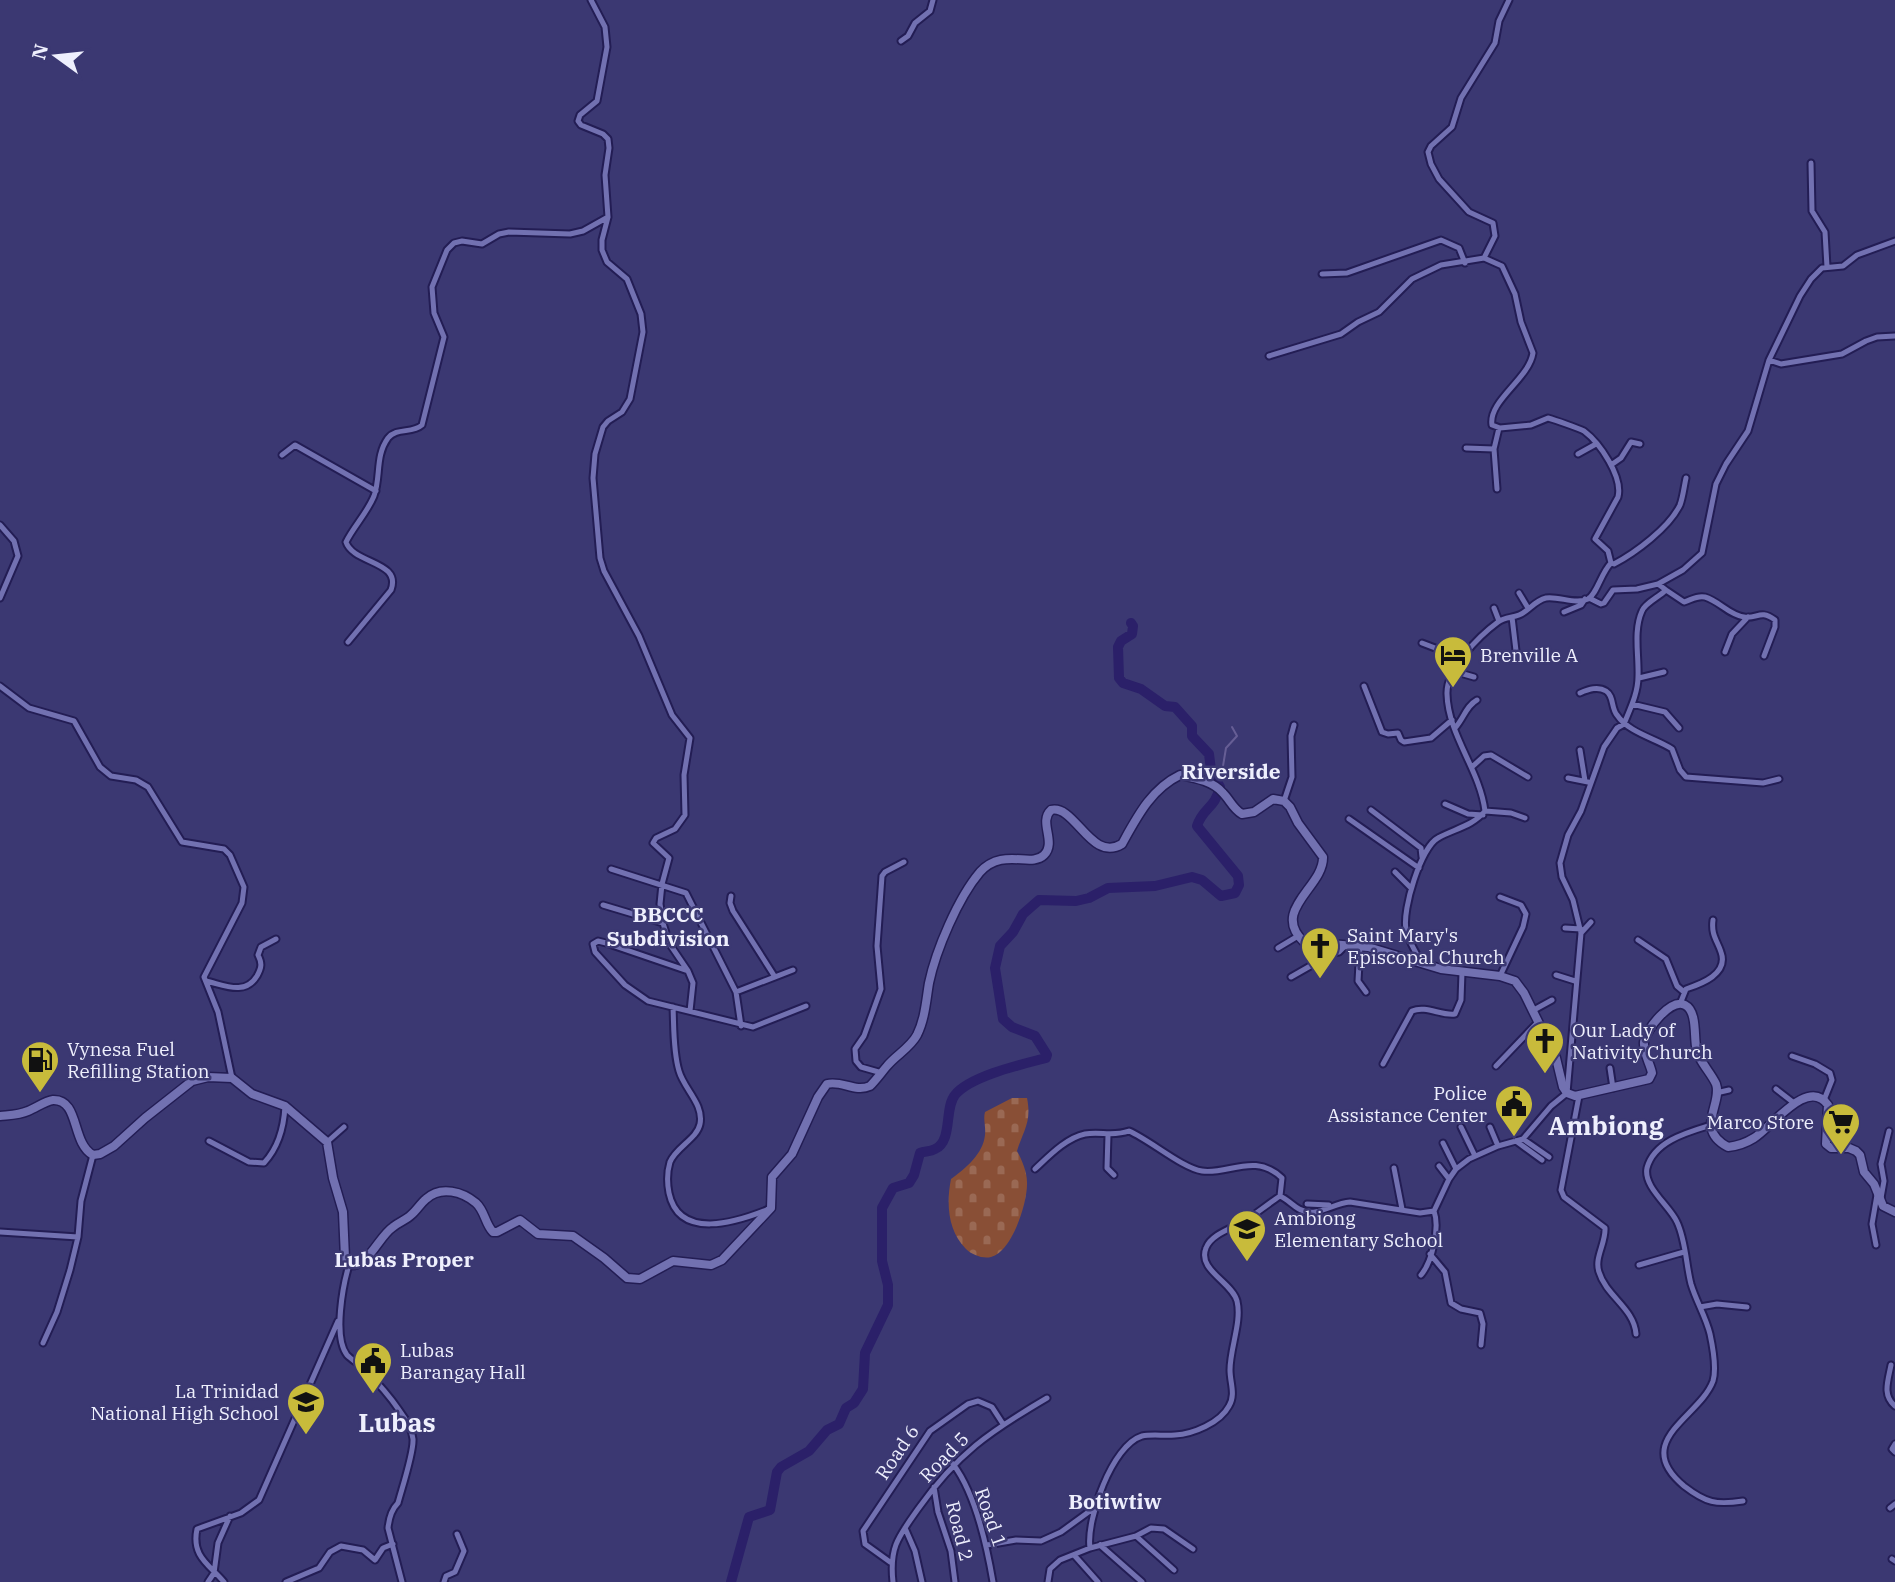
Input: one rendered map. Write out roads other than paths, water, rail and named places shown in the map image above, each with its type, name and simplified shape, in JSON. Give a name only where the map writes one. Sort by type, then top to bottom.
[{"type":"main road","points":[[0,1116],[21,1114],[54,1100],[64,1103],[70,1108],[81,1145],[93,1154],[100,1154],[114,1146],[192,1081],[208,1077],[232,1078],[252,1094],[285,1106],[327,1142],[333,1178],[343,1212],[345,1258],[349,1265],[357,1265],[365,1259],[382,1236],[414,1213],[427,1198],[447,1191],[460,1193],[479,1205],[493,1231],[497,1232],[520,1220],[538,1234],[573,1236],[604,1258],[627,1279],[646,1277],[673,1261],[716,1264],[772,1208],[772,1177],[792,1154],[827,1084],[833,1082],[863,1089],[870,1086],[917,1036],[930,981],[948,929],[971,885],[988,865],[999,859],[1036,859],[1046,853],[1049,842],[1045,819],[1051,810],[1056,808],[1066,811],[1083,833],[1112,849],[1122,844],[1155,793],[1180,775],[1218,788],[1242,814],[1254,812],[1273,799],[1284,801],[1324,857],[1321,870],[1295,909],[1293,925],[1304,942],[1360,946],[1462,972],[1510,978],[1520,985],[1556,1058],[1563,1087],[1567,1093],[1580,1096],[1645,1082],[1651,1077],[1652,1069],[1644,1048],[1646,1034],[1670,1008],[1680,1004],[1686,1006],[1692,1012],[1697,1052],[1716,1084],[1711,1125],[1718,1141],[1726,1147],[1732,1147],[1754,1139],[1798,1101],[1810,1097],[1824,1100],[1828,1105],[1826,1144],[1831,1148],[1849,1148],[1856,1151],[1883,1206],[1895,1212]]},
{"type":"street","points":[[591,0],[605,27],[607,47],[597,101],[578,121],[608,139],[608,217],[602,240],[604,257],[627,279],[641,314],[643,332],[630,399],[622,412],[603,427],[595,453],[593,478],[600,558],[604,571],[639,636],[672,715],[687,733],[691,744],[684,775],[684,815],[675,829],[656,838],[653,843],[669,858],[660,904],[669,943],[688,971],[694,991],[690,1011]]},
{"type":"street","points":[[901,41],[908,36],[915,23],[930,11],[933,0]]},
{"type":"street","points":[[1484,258],[1495,236],[1493,223],[1469,212],[1439,179],[1428,152],[1452,127],[1461,99],[1495,43],[1499,21],[1509,0]]},
{"type":"street","points":[[1811,163],[1811,211],[1825,232],[1826,267]]},
{"type":"street","points":[[348,642],[393,584],[393,578],[382,567],[347,547],[349,537],[367,511],[376,491],[380,456],[388,438],[394,432],[417,429],[422,425],[444,337],[434,313],[432,287],[447,250],[454,243],[462,241],[482,244],[499,234],[509,232],[570,234],[583,231],[608,217]]},
{"type":"street","points":[[1322,274],[1347,272],[1416,251],[1441,240],[1459,248],[1465,262]]},
{"type":"street","points":[[1484,813],[1472,766],[1452,720],[1447,695],[1452,671],[1499,621],[1520,615],[1535,603],[1550,598],[1587,599],[1601,604],[1613,590],[1637,589],[1658,584],[1684,570],[1702,553],[1716,484],[1748,431],[1769,360],[1804,289],[1819,270],[1843,265],[1857,255],[1895,241]]},
{"type":"street","points":[[1269,356],[1341,334],[1379,312],[1412,279],[1441,265],[1484,258],[1502,266],[1515,294],[1521,322],[1533,353],[1528,369],[1492,416],[1492,425],[1499,428],[1531,425],[1548,418],[1581,430],[1596,444],[1617,476],[1620,491],[1595,539],[1608,551],[1611,563]]},
{"type":"street","points":[[1769,360],[1781,364],[1842,354],[1854,350],[1866,341],[1895,336]]},
{"type":"street","points":[[1497,489],[1494,449],[1499,428]]},
{"type":"street","points":[[1611,466],[1621,458],[1630,442],[1640,444]]},
{"type":"street","points":[[1578,454],[1596,444]]},
{"type":"street","points":[[282,455],[295,445],[376,491]]},
{"type":"street","points":[[1466,448],[1494,449]]},
{"type":"street","points":[[1564,612],[1581,605],[1595,593],[1602,573],[1611,563],[1614,564],[1634,553],[1673,515],[1679,506],[1686,478]]},
{"type":"street","points":[[0,525],[15,541],[18,556],[0,598]]},
{"type":"street","points":[[1658,584],[1684,602],[1695,597],[1706,597],[1730,612],[1748,617]]},
{"type":"street","points":[[1421,1275],[1430,1254],[1436,1227],[1434,1211],[1456,1169],[1475,1156],[1523,1139],[1551,1106],[1567,1093],[1581,931],[1573,901],[1562,877],[1560,863],[1567,835],[1580,811],[1588,781],[1604,747],[1618,727],[1624,724],[1632,705],[1639,678],[1636,652],[1642,611],[1666,590]]},
{"type":"street","points":[[1519,593],[1528,608]]},
{"type":"street","points":[[1493,608],[1499,621]]},
{"type":"street","points":[[1725,652],[1732,634],[1748,617],[1759,613],[1775,620],[1764,656]]},
{"type":"street","points":[[1512,617],[1517,659]]},
{"type":"street","points":[[1422,643],[1443,651],[1452,671]]},
{"type":"street","points":[[1452,671],[1474,677]]},
{"type":"street","points":[[1639,678],[1664,672]]},
{"type":"street","points":[[1364,686],[1382,732],[1398,733],[1404,742],[1431,738],[1452,720]]},
{"type":"street","points":[[0,687],[29,708],[74,721],[100,767],[111,776],[136,780],[148,787],[182,842],[216,847],[230,855],[244,887],[244,895],[239,910],[205,973],[218,1012],[232,1078]]},
{"type":"street","points":[[1580,693],[1592,688],[1605,690],[1610,694],[1615,713],[1624,724],[1672,749],[1680,770],[1686,777],[1763,783],[1779,779]]},
{"type":"street","points":[[1455,728],[1464,719],[1469,705],[1477,700]]},
{"type":"street","points":[[1632,705],[1665,712],[1679,729]]},
{"type":"street","points":[[1284,801],[1291,782],[1291,736],[1294,725]]},
{"type":"street","points":[[1580,751],[1588,781]]},
{"type":"street","points":[[1472,766],[1484,756],[1491,755],[1528,777]]},
{"type":"street","points":[[1568,778],[1588,781]]},
{"type":"street","points":[[1445,804],[1468,814],[1511,813],[1525,818]]},
{"type":"street","points":[[1371,810],[1421,848],[1423,860]]},
{"type":"street","points":[[1422,963],[1413,949],[1405,925],[1411,888],[1419,868],[1430,844],[1437,838],[1463,827],[1484,813]]},
{"type":"street","points":[[1349,819],[1419,868]]},
{"type":"street","points":[[882,1073],[861,1067],[854,1056],[881,989],[877,946],[882,876],[904,862]]},
{"type":"street","points":[[611,869],[686,893],[736,992],[741,1026]]},
{"type":"street","points":[[1395,872],[1411,888]]},
{"type":"street","points":[[730,896],[733,911],[775,976]]},
{"type":"street","points":[[1500,897],[1521,905],[1526,914],[1500,976]]},
{"type":"street","points":[[603,905],[663,923]]},
{"type":"street","points":[[1680,1004],[1686,989],[1702,985],[1714,976],[1722,965],[1723,956],[1712,934],[1713,920]]},
{"type":"street","points":[[1581,931],[1591,922]]},
{"type":"street","points":[[1565,928],[1581,931]]},
{"type":"street","points":[[1278,948],[1298,936]]},
{"type":"street","points":[[206,981],[246,988],[255,980],[261,969],[258,955],[261,947],[276,939]]},
{"type":"street","points":[[1639,940],[1666,959],[1677,986],[1684,992]]},
{"type":"street","points":[[688,971],[607,943],[598,941],[593,944],[595,952],[632,990],[648,1001],[741,1026],[760,1026],[806,1006]]},
{"type":"street","points":[[1291,977],[1339,952],[1347,945]]},
{"type":"street","points":[[1360,946],[1358,981],[1366,992]]},
{"type":"street","points":[[1568,959],[1578,962]]},
{"type":"street","points":[[736,992],[793,970]]},
{"type":"street","points":[[1383,1064],[1412,1011],[1420,1008],[1455,1014],[1461,1000],[1462,972]]},
{"type":"street","points":[[1556,975],[1575,981]]},
{"type":"street","points":[[1532,1011],[1552,1000]]},
{"type":"street","points":[[673,1007],[679,1071],[698,1109],[700,1124],[697,1131],[671,1159],[667,1174],[668,1187],[676,1212],[682,1217],[710,1224],[724,1224],[772,1208]]},
{"type":"street","points":[[1496,1066],[1537,1023]]},
{"type":"street","points":[[1792,1056],[1830,1073],[1832,1080],[1824,1100]]},
{"type":"street","points":[[1610,1068],[1613,1088]]},
{"type":"street","points":[[1776,1089],[1798,1101]]},
{"type":"street","points":[[1716,1093],[1729,1090]]},
{"type":"street","points":[[1580,1096],[1561,1191],[1564,1197],[1605,1228],[1605,1238],[1597,1263],[1599,1274],[1634,1321],[1636,1334]]},
{"type":"street","points":[[209,1141],[249,1162],[264,1163],[281,1132],[285,1106]]},
{"type":"street","points":[[1711,1125],[1672,1140],[1654,1153],[1647,1167],[1648,1181],[1677,1222],[1691,1286],[1710,1336],[1715,1371],[1709,1390],[1669,1436],[1664,1456],[1670,1472],[1703,1499],[1719,1504],[1743,1501]]},
{"type":"street","points":[[327,1142],[344,1127]]},
{"type":"street","points":[[1461,1127],[1475,1156]]},
{"type":"street","points":[[1490,1127],[1498,1146]]},
{"type":"street","points":[[1035,1169],[1058,1148],[1082,1135],[1108,1136],[1129,1131],[1200,1171],[1242,1165],[1275,1172],[1282,1178],[1280,1196],[1245,1221],[1214,1238],[1205,1250],[1210,1268],[1237,1301],[1230,1364],[1234,1391],[1230,1405],[1219,1419],[1191,1432],[1142,1437],[1133,1441],[1111,1470],[1094,1508],[1088,1536],[1090,1548]]},
{"type":"street","points":[[1881,1201],[1884,1181],[1881,1164],[1889,1131]]},
{"type":"street","points":[[1108,1136],[1107,1168],[1114,1175]]},
{"type":"street","points":[[1523,1139],[1549,1157]]},
{"type":"street","points":[[1516,1141],[1542,1160]]},
{"type":"street","points":[[1443,1143],[1456,1169]]},
{"type":"street","points":[[43,1343],[65,1290],[78,1237],[81,1200],[93,1154]]},
{"type":"street","points":[[1439,1166],[1449,1179]]},
{"type":"street","points":[[1394,1168],[1402,1209]]},
{"type":"street","points":[[1876,1245],[1872,1224],[1877,1192]]},
{"type":"street","points":[[1280,1196],[1309,1213],[1317,1213],[1332,1205]]},
{"type":"street","points":[[1307,1204],[1332,1205],[1350,1202],[1428,1213],[1434,1211]]},
{"type":"street","points":[[0,1232],[78,1237]]},
{"type":"street","points":[[1639,1265],[1684,1252]]},
{"type":"street","points":[[1430,1254],[1445,1272],[1451,1303],[1461,1309],[1480,1313],[1483,1317],[1481,1345]]},
{"type":"street","points":[[225,1582],[200,1557],[196,1533],[200,1527],[250,1508],[259,1500],[339,1319],[349,1265]]},
{"type":"street","points":[[1700,1307],[1717,1304],[1747,1307]]},
{"type":"street","points":[[339,1319],[344,1349],[348,1356],[393,1401],[405,1419],[413,1441],[398,1503],[388,1519],[402,1582]]},
{"type":"street","points":[[1891,1365],[1886,1391],[1887,1399],[1895,1406]]},
{"type":"street","name":"Road 5","points":[[890,1562],[896,1542],[905,1528],[953,1464],[1003,1424],[1047,1398]]},
{"type":"street","name":"Road 6","points":[[890,1562],[865,1544],[863,1531],[930,1431],[968,1404],[978,1401],[992,1407],[1003,1424]]},
{"type":"street","points":[[1895,1444],[1892,1449],[1895,1452]]},
{"type":"street","name":"Road 1","points":[[953,1464],[978,1518],[987,1545],[993,1582]]},
{"type":"street","name":"Road 2","points":[[934,1487],[938,1512],[951,1551],[955,1582]]},
{"type":"street","points":[[987,1545],[1016,1540],[1041,1541],[1061,1532],[1094,1508]]},
{"type":"street","points":[[208,1582],[214,1573],[218,1543],[230,1516]]},
{"type":"street","points":[[1048,1582],[1050,1569],[1054,1564],[1090,1548],[1136,1536],[1151,1528],[1159,1527],[1193,1549]]},
{"type":"street","points":[[905,1528],[915,1551],[922,1582]]},
{"type":"street","points":[[444,1582],[446,1577],[455,1572],[464,1550],[457,1534]]},
{"type":"street","points":[[1136,1536],[1174,1570]]},
{"type":"street","points":[[286,1582],[319,1568],[334,1548],[341,1546],[363,1550],[374,1560],[383,1548],[393,1544]]},
{"type":"street","points":[[1100,1545],[1142,1582]]},
{"type":"street","points":[[1074,1555],[1098,1582]]},
{"type":"street","points":[[890,1562],[893,1582]]},
{"type":"waterway","points":[[731,1582],[749,1517],[770,1510],[777,1472],[809,1451],[827,1430],[839,1424],[846,1408],[854,1403],[863,1389],[865,1353],[888,1305],[888,1285],[882,1261],[882,1208],[893,1188],[909,1183],[920,1153],[941,1145],[952,1101],[962,1088],[998,1072],[1046,1058],[1047,1055],[1035,1036],[1012,1027],[1003,1019],[995,968],[1000,946],[1013,932],[1023,914],[1039,900],[1076,901],[1089,898],[1108,888],[1155,886],[1192,877],[1202,880],[1221,896],[1235,893],[1239,885],[1238,876],[1197,826],[1202,815],[1215,800],[1220,787],[1211,770],[1209,754],[1192,736],[1192,726],[1175,707],[1165,706],[1141,689],[1123,683],[1119,678],[1118,647],[1121,641],[1132,634],[1131,623]]},
{"type":"waterway","points":[[1220,784],[1226,748],[1237,736],[1232,727]]},
{"type":"place","name":"Brenville A","points":[[1453,689]]},
{"type":"place","name":"Saint Mary's Episcopal Church","points":[[1320,980]]},
{"type":"place","name":"Our Lady of Nativity Church","points":[[1545,1075]]},
{"type":"place","name":"Vynesa Fuel Refilling Station","points":[[40,1094]]},
{"type":"place","name":"Police Assistance Center","points":[[1514,1138]]},
{"type":"place","name":"Marco Store","points":[[1841,1156]]},
{"type":"place","name":"Ambiong Elementary School","points":[[1247,1263]]},
{"type":"place","name":"Lubas Barangay Hall","points":[[373,1395]]},
{"type":"place","name":"La Trinidad National High School","points":[[306,1436]]},
{"type":"district","name":"Riverside","points":[[1231,772]]},
{"type":"district","name":"BBCCC Subdivision","points":[[668,927]]},
{"type":"district","name":"Ambiong","points":[[1606,1126]]},
{"type":"district","name":"Lubas Proper","points":[[404,1260]]},
{"type":"district","name":"Lubas","points":[[397,1423]]},
{"type":"district","name":"Botiwtiw","points":[[1115,1502]]}]
